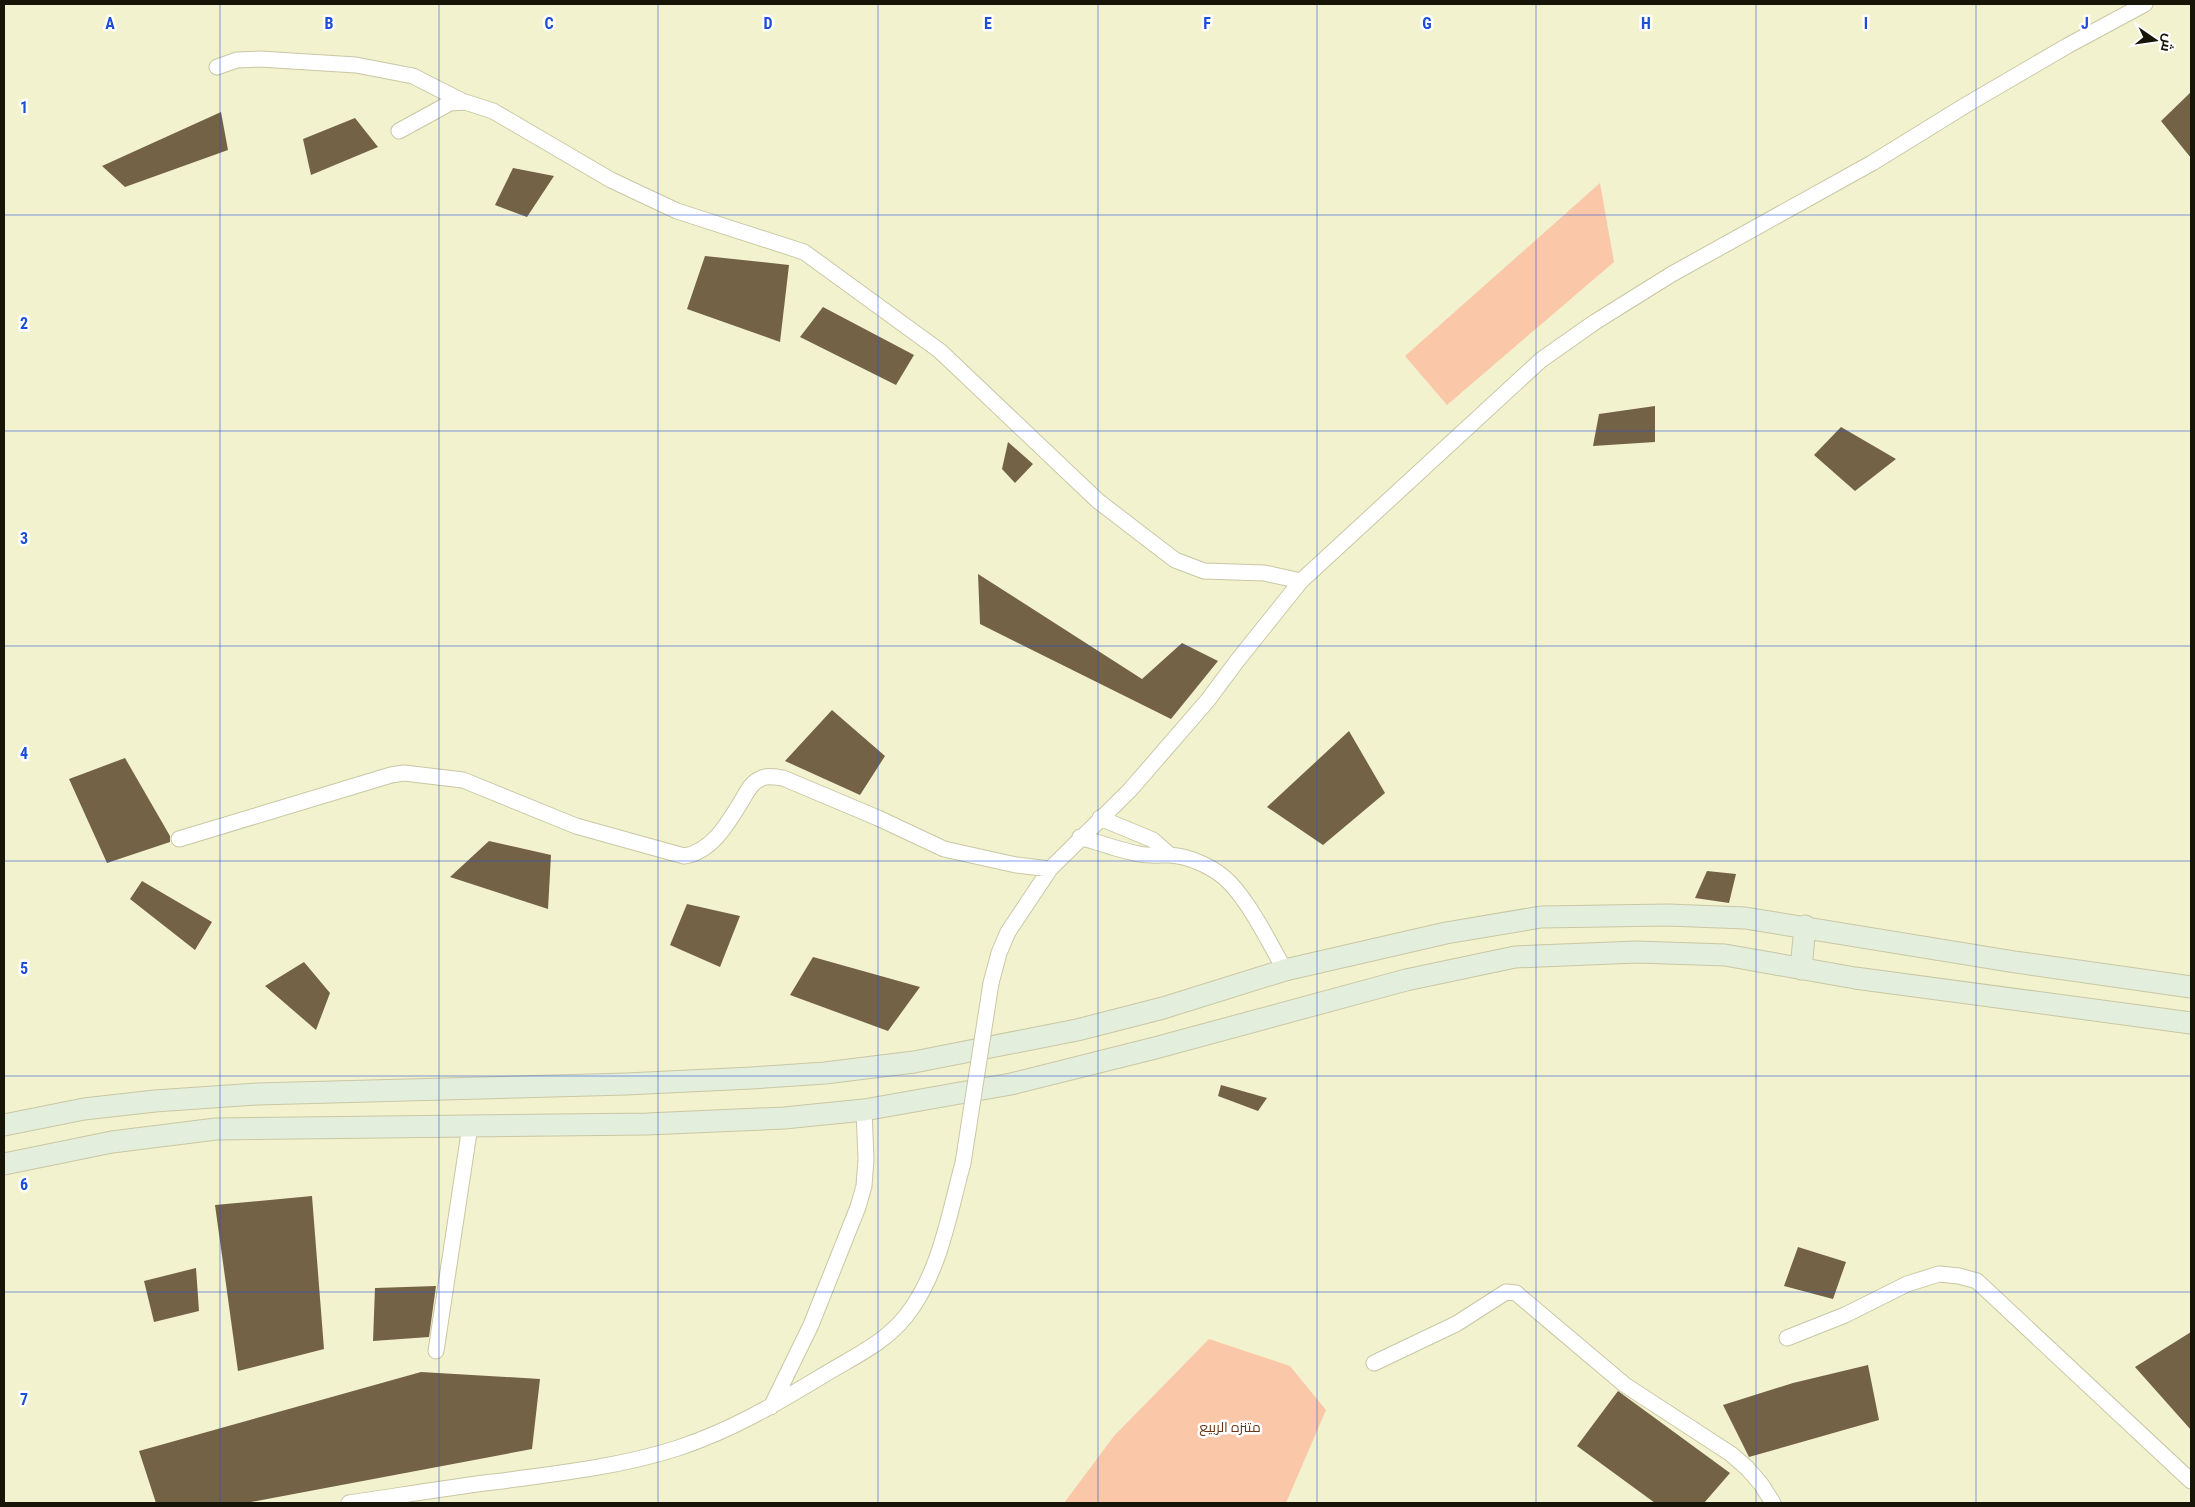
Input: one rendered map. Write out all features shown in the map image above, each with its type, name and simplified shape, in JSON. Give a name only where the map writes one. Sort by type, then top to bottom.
[{"type":"main road","points":[[4,1125],[84,1109],[155,1101],[257,1094],[626,1084],[825,1073],[914,1062],[1076,1030],[1163,1008],[1285,970],[1446,933],[1540,917],[1668,915],[1745,918],[1805,926],[1887,942],[2191,987]]},
{"type":"main road","points":[[1801,969],[1805,926]]},
{"type":"main road","points":[[4,1164],[112,1142],[216,1129],[656,1123],[784,1118],[864,1110],[1011,1084],[1155,1048],[1406,980],[1515,958],[1638,952],[1724,955],[1801,969],[2104,1012],[2191,1022]]},
{"type":"street","points":[[349,1503],[577,1470],[678,1448],[712,1435],[770,1408],[871,1348],[906,1316],[922,1290],[935,1262],[963,1163],[991,983],[999,953],[1008,932],[1050,869],[1080,837],[1130,790],[1208,700],[1236,661],[1301,581],[1541,360],[1568,340],[1672,274],[1872,163],[2067,46],[2145,4]]},
{"type":"street","points":[[217,67],[236,60],[260,59],[356,65],[413,76],[465,102],[493,111],[611,180],[677,211],[804,252],[940,351],[1098,501],[1175,560],[1204,571],[1264,573],[1301,581]]},
{"type":"street","points":[[399,131],[450,103],[465,102]]},
{"type":"street","points":[[179,839],[391,775],[404,773],[463,780],[576,826],[684,856],[696,854],[703,850],[728,824],[751,785],[761,778],[772,777],[782,778],[878,818],[944,849],[1016,865],[1050,869]]},
{"type":"street","points":[[1100,818],[1154,840],[1170,855]]},
{"type":"street","points":[[1080,837],[1137,854],[1170,855],[1202,864],[1217,872],[1230,883],[1248,906],[1285,970]]},
{"type":"street","points":[[770,1408],[811,1326],[858,1207],[864,1186],[866,1159],[864,1110]]},
{"type":"street","points":[[436,1351],[470,1126]]},
{"type":"street","points":[[1787,1338],[1845,1315],[1907,1284],[1939,1274],[1958,1276],[1977,1282],[2191,1481]]},
{"type":"street","points":[[1374,1363],[1456,1324],[1506,1292],[1516,1293],[1521,1295],[1625,1385],[1731,1454],[1748,1468],[1773,1503]]},
{"type":"green space","points":[[1600,183],[1614,262],[1447,405],[1405,356]]},
{"type":"green space","name":"متنزه الربيع","points":[[1209,1339],[1290,1366],[1326,1410],[1286,1503],[1064,1503],[1114,1436]]},
{"type":"building","points":[[2191,92],[2191,158],[2161,121]]},
{"type":"building","points":[[221,112],[228,150],[125,187],[102,166]]},
{"type":"building","points":[[355,118],[378,147],[311,175],[303,139]]},
{"type":"building","points":[[513,168],[554,176],[527,217],[495,205]]},
{"type":"building","points":[[705,256],[789,265],[780,342],[687,309]]},
{"type":"building","points":[[823,307],[914,355],[896,385],[800,337]]},
{"type":"building","points":[[1655,406],[1655,442],[1593,446],[1599,414]]},
{"type":"building","points":[[1841,427],[1896,459],[1855,491],[1814,455]]},
{"type":"building","points":[[1008,442],[1033,464],[1015,483],[1002,469]]},
{"type":"building","points":[[978,574],[1142,679],[1182,643],[1218,661],[1171,719],[980,624]]},
{"type":"building","points":[[832,710],[885,756],[860,795],[785,761]]},
{"type":"building","points":[[1349,731],[1385,793],[1323,845],[1267,807]]},
{"type":"building","points":[[125,758],[170,836],[170,842],[107,863],[69,779]]},
{"type":"building","points":[[489,841],[551,855],[548,909],[450,877]]},
{"type":"building","points":[[1707,871],[1736,874],[1729,903],[1695,898]]},
{"type":"building","points":[[142,881],[212,922],[195,950],[130,899]]},
{"type":"building","points":[[687,904],[740,916],[720,967],[670,945]]},
{"type":"building","points":[[813,957],[920,987],[888,1031],[790,995]]},
{"type":"building","points":[[304,962],[330,993],[316,1030],[265,986]]},
{"type":"building","points":[[1221,1085],[1267,1098],[1258,1111],[1218,1096]]},
{"type":"building","points":[[312,1196],[324,1349],[238,1371],[215,1205]]},
{"type":"building","points":[[1798,1247],[1846,1262],[1833,1299],[1784,1286]]},
{"type":"building","points":[[196,1268],[199,1311],[154,1322],[144,1281]]},
{"type":"building","points":[[436,1286],[429,1337],[373,1341],[375,1288]]},
{"type":"building","points":[[2191,1332],[2191,1430],[2135,1367]]},
{"type":"building","points":[[1868,1365],[1879,1420],[1749,1457],[1723,1405],[1793,1383]]},
{"type":"building","points":[[421,1372],[540,1379],[532,1449],[246,1503],[156,1503],[139,1451]]},
{"type":"building","points":[[1618,1391],[1730,1473],[1704,1503],[1655,1503],[1577,1446]]}]
